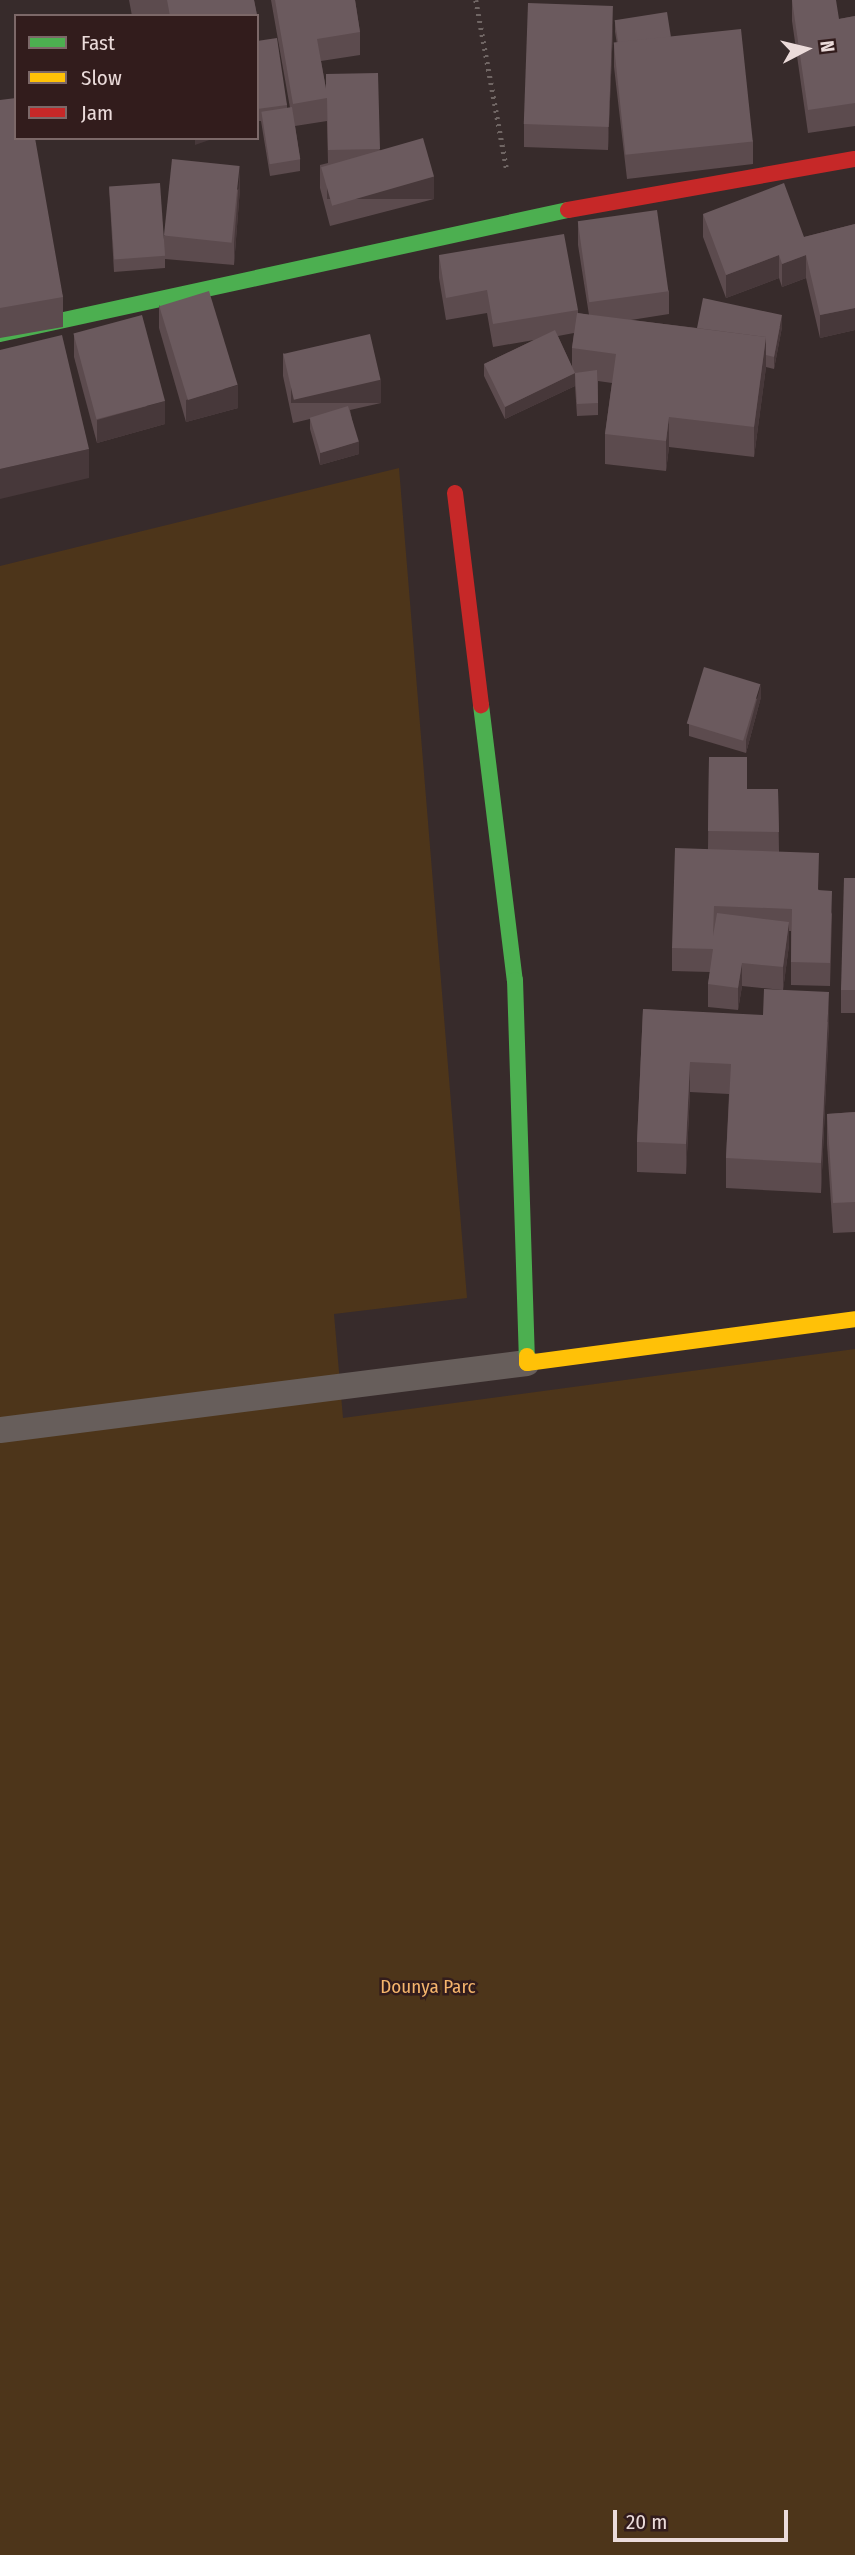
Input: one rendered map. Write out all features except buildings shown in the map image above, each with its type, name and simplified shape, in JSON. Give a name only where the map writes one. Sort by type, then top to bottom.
[{"type":"street","points":[[0,334],[516,219],[855,159]]},
{"type":"street","points":[[455,493],[515,979],[527,1363],[855,1319]]},
{"type":"lane","points":[[0,1430],[527,1363]]},
{"type":"path","points":[[476,0],[516,219]]},
{"type":"green space","name":"Dounya Parc","points":[[399,468],[467,1298],[334,1314],[343,1418],[855,1349],[855,2555],[0,2555],[0,566]]},
{"type":"traffic: fast","points":[[0,334],[568,210]]},
{"type":"traffic: fast","points":[[481,705],[515,980],[527,1356]]},
{"type":"traffic: slow","points":[[527,1356],[527,1363],[855,1319]]},
{"type":"traffic: jam","points":[[568,210],[855,159]]},
{"type":"traffic: jam","points":[[455,493],[481,705]]}]
